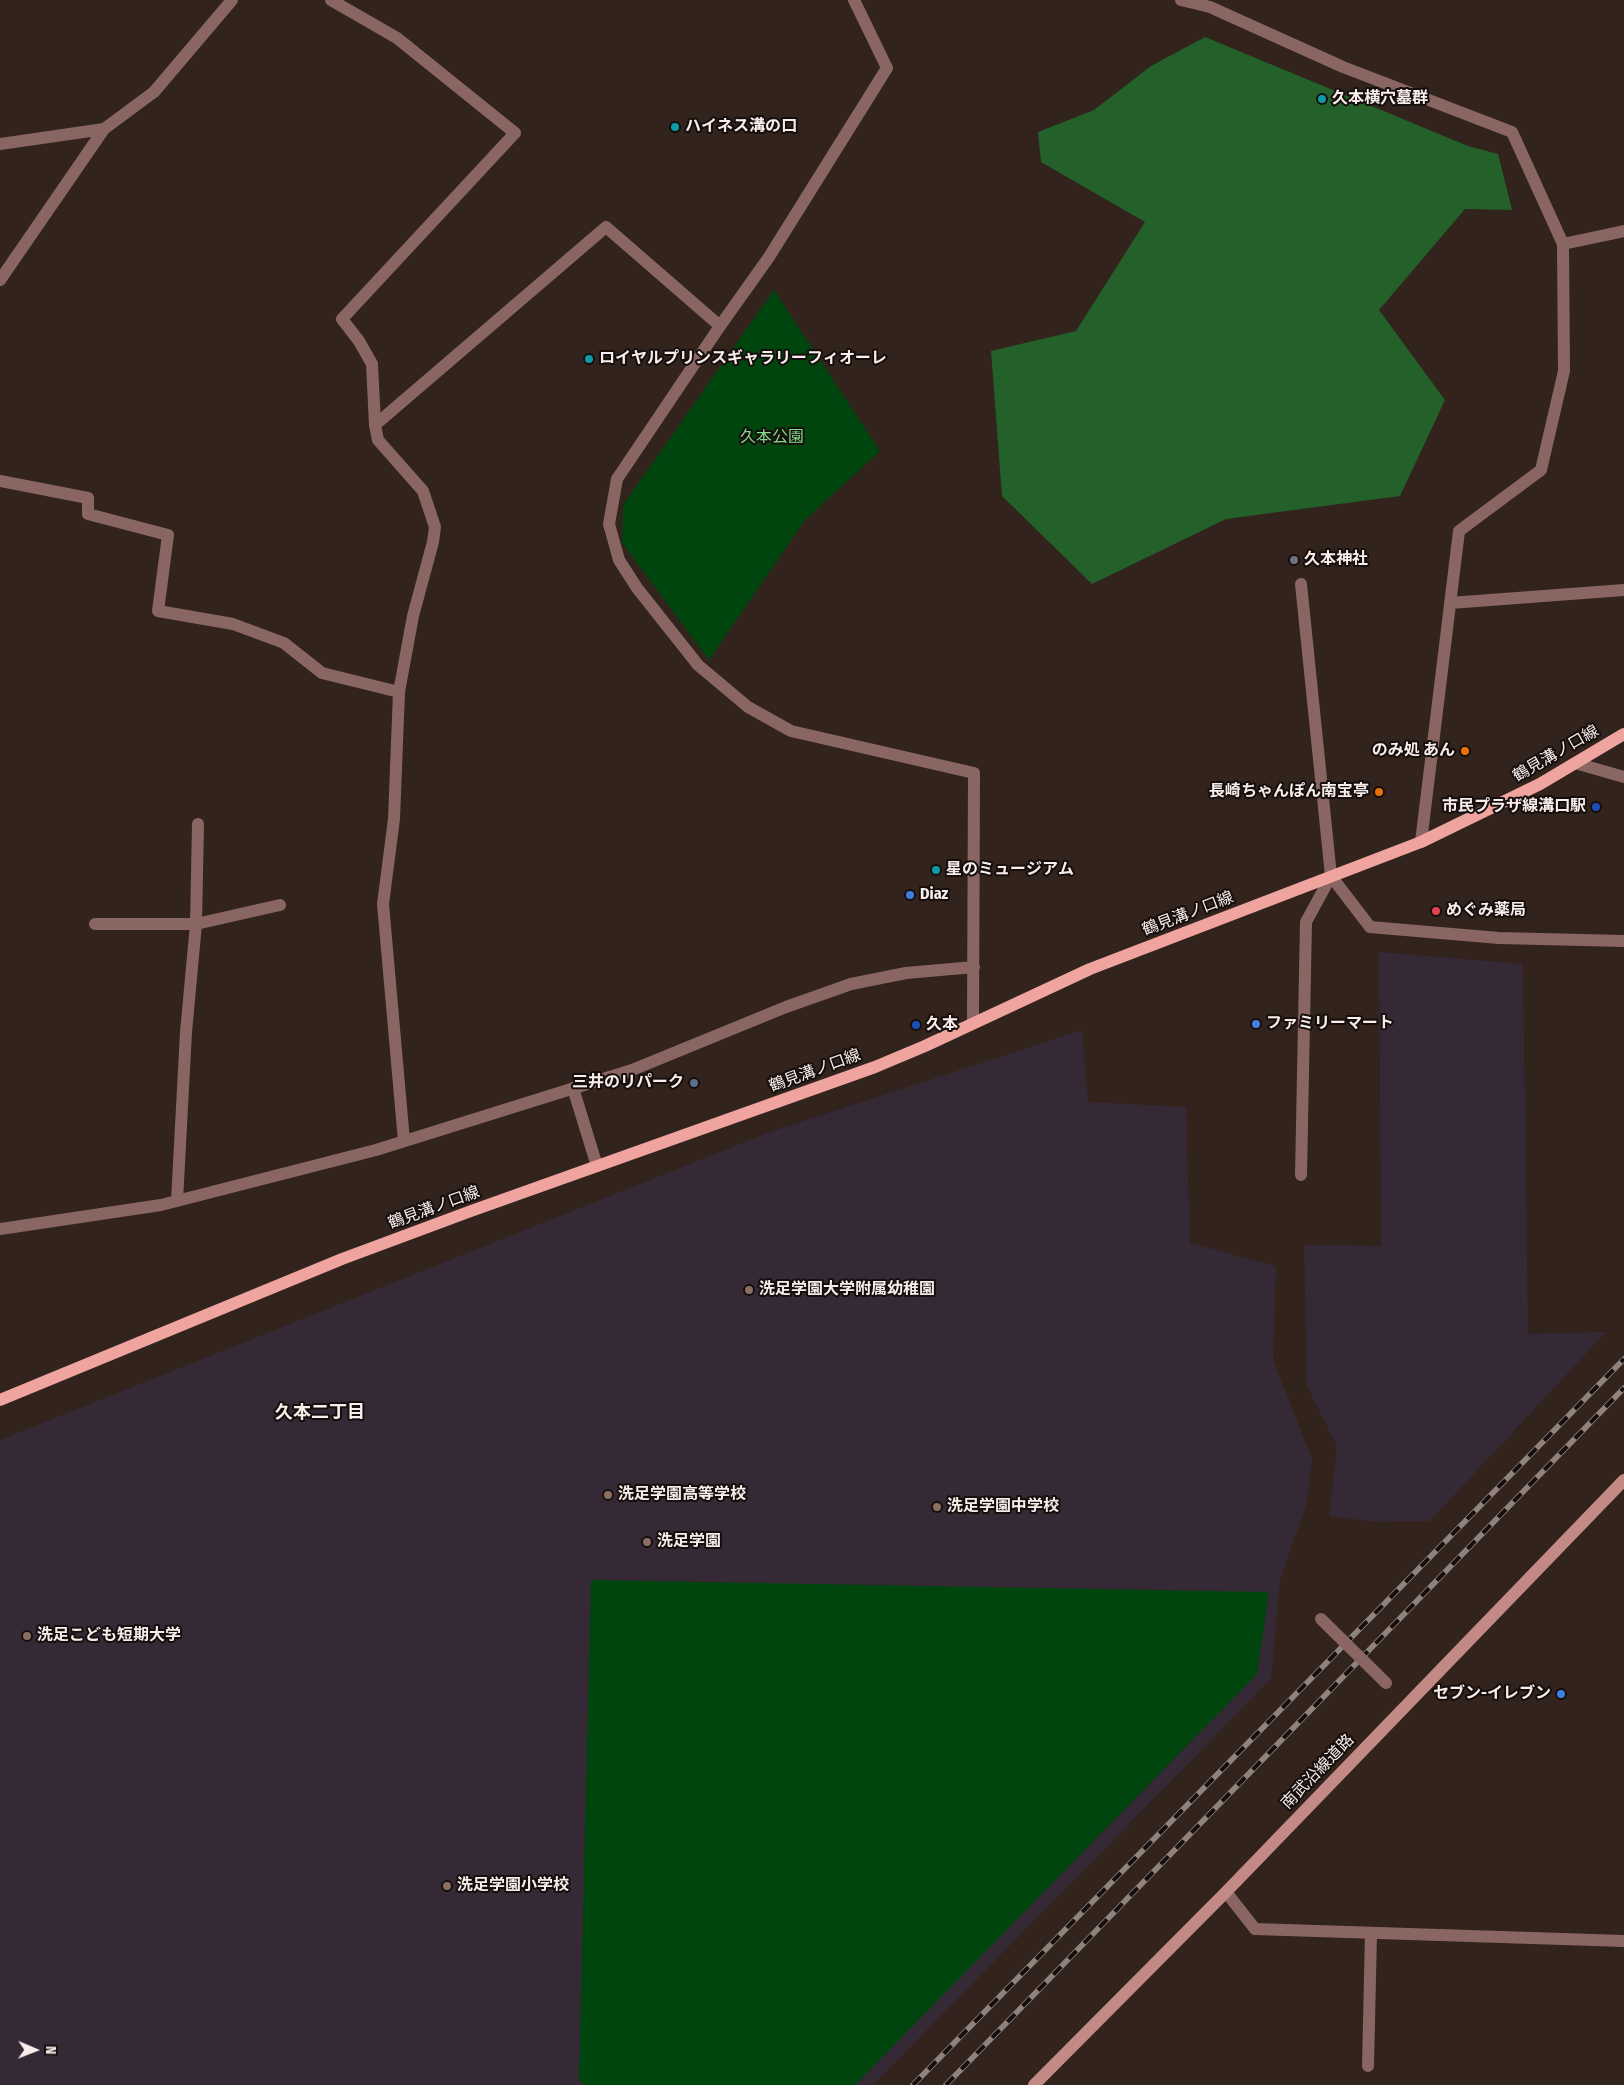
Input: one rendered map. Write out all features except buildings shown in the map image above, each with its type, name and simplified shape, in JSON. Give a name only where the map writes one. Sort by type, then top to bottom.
[{"type":"main road","name":"鶴見溝ノ口線","points":[[0,1400],[342,1260],[597,1166],[875,1067],[925,1046],[1090,969],[1421,842],[1503,803],[1575,764],[1624,734]]},
{"type":"street","points":[[0,280],[104,130],[154,92],[232,0]]},
{"type":"street","points":[[332,0],[397,38],[515,133],[342,319],[359,340],[372,364],[375,425],[378,440],[423,491],[435,527],[433,542],[413,616],[399,692],[394,819],[383,904],[404,1141]]},
{"type":"street","points":[[854,0],[887,68],[769,257],[617,479],[609,524],[619,560],[637,588],[698,665],[748,707],[791,731],[974,772],[973,1023]]},
{"type":"street","points":[[1181,0],[1210,8],[1343,67],[1512,132],[1562,244],[1564,371],[1541,470],[1459,531],[1421,842]]},
{"type":"street","points":[[0,144],[104,130]]},
{"type":"street","points":[[375,425],[606,227],[720,326]]},
{"type":"street","points":[[1562,244],[1624,231]]},
{"type":"street","points":[[0,481],[88,498],[88,514],[168,534],[158,611],[233,624],[284,643],[322,673],[399,692]]},
{"type":"street","points":[[1301,584],[1330,876],[1370,927],[1499,938],[1624,941]]},
{"type":"street","points":[[1450,602],[1624,590]]},
{"type":"street","points":[[1575,764],[1624,777]]},
{"type":"street","points":[[177,1201],[186,1032],[196,924],[198,824]]},
{"type":"street","points":[[1301,1175],[1306,922],[1330,876]]},
{"type":"street","points":[[95,924],[196,924],[280,905]]},
{"type":"street","points":[[0,1228],[177,1201],[404,1141],[632,1070],[786,1007],[852,984],[906,973],[974,967]]},
{"type":"street","points":[[573,1088],[597,1166]]},
{"type":"street","name":"南武沿線道路","points":[[1034,2085],[1226,1892],[1624,1480]]},
{"type":"street","points":[[1321,1619],[1386,1683]]},
{"type":"street","points":[[1226,1892],[1255,1929],[1624,1941]]},
{"type":"street","points":[[1368,2066],[1371,1933]]},
{"type":"shaded area","points":[[1379,952],[1523,964],[1528,1334],[1606,1332],[1430,1521],[1376,1522],[1329,1516],[1337,1446],[1307,1386],[1304,1245],[1381,1246]]},
{"type":"shaded area","name":"洗足学園","points":[[1082,1030],[1088,1102],[1186,1107],[1190,1243],[1276,1266],[1273,1360],[1312,1459],[1306,1506],[1280,1579],[1271,1679],[873,2085],[0,2085],[0,1440],[770,1132]]},
{"type":"green space","points":[[1205,37],[1468,146],[1498,154],[1512,210],[1465,209],[1379,310],[1445,400],[1400,496],[1226,519],[1092,584],[1002,496],[991,351],[1076,331],[1145,222],[1041,162],[1038,132],[1094,110],[1151,66]]},
{"type":"green space","name":"久本公園","points":[[774,290],[880,451],[805,520],[709,660],[622,543],[623,505]]},
{"type":"green space","points":[[591,1580],[1269,1592],[1257,1674],[855,2085],[584,2085],[579,2080]]},
{"type":"railway","points":[[913,2085],[1624,1359]]},
{"type":"railway","points":[[946,2085],[1624,1388]]},
{"type":"place","name":"久本横穴墓群","points":[[1322,99]]},
{"type":"place","name":"ハイネス溝の口","points":[[675,127]]},
{"type":"place","name":"ロイヤルプリンスギャラリーフィオーレ","points":[[589,359]]},
{"type":"place","name":"久本神社","points":[[1294,560]]},
{"type":"place","name":"のみ処 あん","points":[[1465,751]]},
{"type":"place","name":"長崎ちゃんぽん南宝亭","points":[[1379,792]]},
{"type":"place","name":"市民プラザ線溝口駅","points":[[1596,807]]},
{"type":"place","name":"星のミュージアム","points":[[936,870]]},
{"type":"place","name":"Diaz","points":[[910,895]]},
{"type":"place","name":"めぐみ薬局","points":[[1436,911]]},
{"type":"place","name":"ファミリーマート","points":[[1256,1024]]},
{"type":"place","name":"久本","points":[[916,1025]]},
{"type":"place","name":"三井のリパーク","points":[[694,1083]]},
{"type":"place","name":"洗足学園大学附属幼稚園","points":[[749,1290]]},
{"type":"place","name":"洗足学園高等学校","points":[[608,1495]]},
{"type":"place","name":"洗足学園中学校","points":[[937,1507]]},
{"type":"place","name":"洗足学園","points":[[647,1542]]},
{"type":"place","name":"洗足こども短期大学","points":[[27,1636]]},
{"type":"place","name":"セブン-イレブン","points":[[1561,1694]]},
{"type":"place","name":"洗足学園小学校","points":[[447,1886]]},
{"type":"district","name":"久本二丁目","points":[[320,1413]]}]
